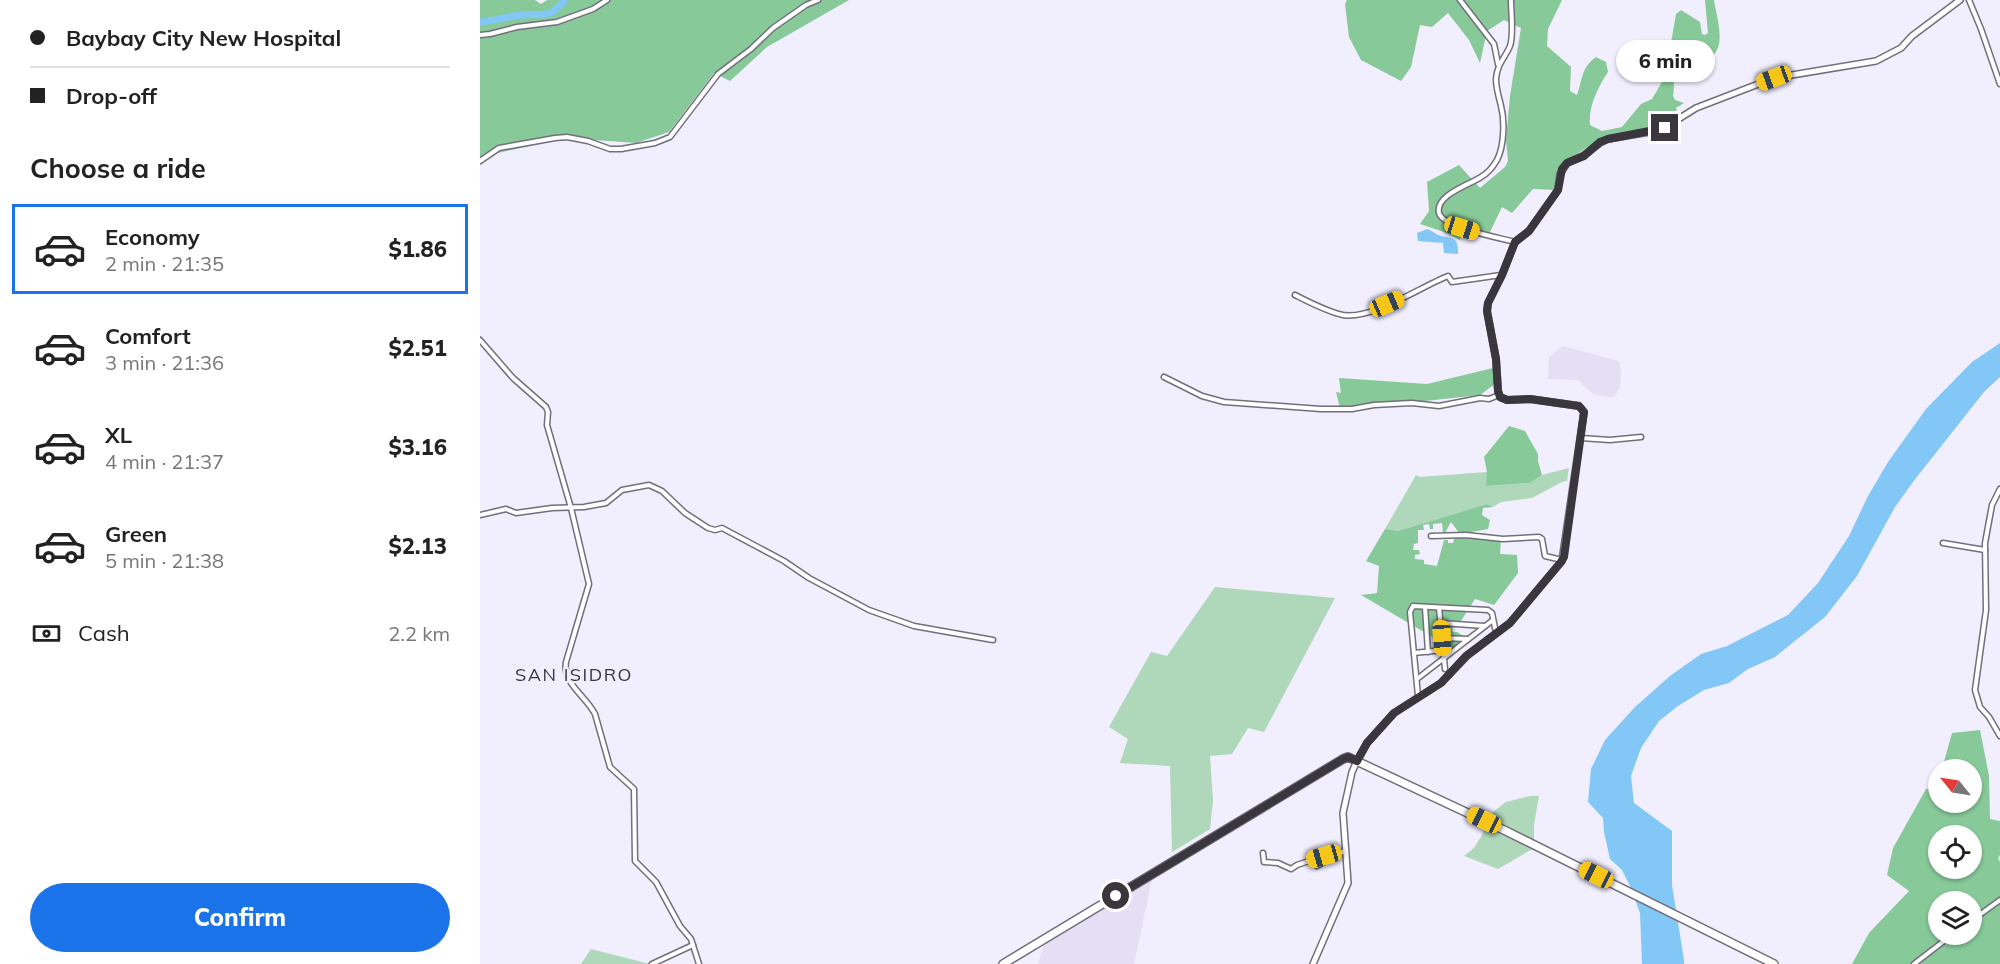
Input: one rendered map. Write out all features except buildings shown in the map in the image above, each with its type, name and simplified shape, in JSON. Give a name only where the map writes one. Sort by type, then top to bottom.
[{"type":"highway","points":[[1003,964],[1348,757],[1494,825],[1774,964]]},
{"type":"street","points":[[480,35],[557,22],[593,9],[608,0]]},
{"type":"street","points":[[480,160],[499,148],[555,138],[567,137],[610,149],[621,149],[655,143],[670,137],[718,74],[751,49],[773,28],[806,5],[818,0]]},
{"type":"street","points":[[1460,0],[1494,44],[1498,64],[1497,87],[1503,117],[1501,144],[1497,160],[1484,176],[1445,197],[1439,206],[1439,213],[1442,218],[1462,228],[1515,242]]},
{"type":"street","points":[[1498,64],[1510,45],[1511,0]]},
{"type":"street","points":[[1499,395],[1493,339],[1487,311],[1488,303],[1515,242],[1529,231],[1558,190],[1562,169],[1567,163],[1584,156],[1600,142],[1617,136],[1661,130],[1696,108],[1774,78],[1876,61],[1901,48],[1912,36],[1960,0]]},
{"type":"street","points":[[1969,0],[2000,84]]},
{"type":"street","points":[[1295,295],[1336,313],[1353,315],[1378,308],[1448,276],[1452,282],[1502,275]]},
{"type":"street","points":[[480,340],[513,378],[546,407],[548,412],[547,425],[571,508],[589,584],[565,672],[595,714],[610,767],[634,789],[635,861],[656,882],[693,945],[699,964]]},
{"type":"street","points":[[1164,377],[1169,382],[1202,396],[1224,402],[1321,409],[1352,409],[1412,403],[1439,406],[1480,398],[1489,399],[1499,395]]},
{"type":"street","points":[[1313,964],[1347,885],[1343,812],[1352,772],[1367,743],[1394,713],[1441,683],[1466,656],[1512,621],[1563,560],[1584,414],[1580,407],[1530,399],[1507,400],[1499,395]]},
{"type":"street","points":[[1581,438],[1610,440],[1641,437]]},
{"type":"street","points":[[480,515],[506,509],[516,513],[606,503],[622,490],[645,485],[654,486],[685,513],[708,528],[715,530],[722,528],[869,610],[914,626],[993,640]]},
{"type":"street","points":[[2000,489],[1992,505],[1988,522],[1985,550],[1986,612],[1975,690],[1980,707],[2000,736]]},
{"type":"street","points":[[1431,536],[1466,535],[1503,539],[1539,537],[1542,539],[1545,556],[1563,560]]},
{"type":"street","points":[[1943,543],[1985,550]]},
{"type":"street","points":[[1418,696],[1410,612],[1413,606],[1488,610],[1492,613],[1495,628]]},
{"type":"street","points":[[1425,607],[1428,652]]},
{"type":"street","points":[[1440,608],[1444,669]]},
{"type":"street","points":[[1416,680],[1493,620]]},
{"type":"street","points":[[1441,623],[1486,626]]},
{"type":"street","points":[[1442,638],[1468,639]]},
{"type":"street","points":[[1414,653],[1443,650]]},
{"type":"street","points":[[1317,866],[1344,851]]},
{"type":"street","points":[[1263,853],[1265,862],[1277,863],[1291,869],[1296,865],[1324,856],[1330,859]]},
{"type":"street","points":[[1982,913],[2000,900]]},
{"type":"street","points":[[652,964],[693,945]]},
{"type":"street","points":[[1914,964],[1939,945]]},
{"type":"shaded area","points":[[1563,346],[1619,361],[1620,387],[1614,398],[1593,394],[1578,380],[1548,379],[1549,357]]},
{"type":"shaded area","points":[[1152,879],[1134,964],[1038,964],[1046,938]]},
{"type":"green space","points":[[480,0],[535,0],[541,4],[547,0],[849,0],[767,47],[730,81],[714,73],[669,132],[636,143],[567,138],[493,154],[480,163]]},
{"type":"green space","points":[[1347,0],[1562,0],[1548,29],[1547,46],[1571,67],[1570,91],[1577,95],[1583,74],[1591,61],[1596,57],[1606,62],[1608,72],[1594,97],[1590,118],[1590,125],[1602,131],[1622,127],[1641,104],[1652,99],[1665,77],[1676,14],[1681,10],[1700,22],[1702,34],[1705,35],[1708,33],[1705,0],[1714,0],[1720,38],[1714,54],[1707,58],[1696,59],[1688,53],[1681,57],[1674,67],[1673,96],[1675,100],[1684,103],[1676,108],[1678,115],[1660,128],[1586,148],[1559,170],[1556,190],[1533,189],[1512,213],[1502,207],[1489,234],[1462,230],[1460,240],[1420,224],[1429,211],[1427,182],[1459,165],[1480,188],[1505,167],[1508,161],[1506,140],[1510,96],[1521,28],[1504,20],[1487,31],[1480,63],[1469,40],[1448,13],[1432,27],[1420,25],[1411,67],[1401,81],[1361,60],[1349,37],[1345,4]]},
{"type":"green space","points":[[1493,368],[1495,384],[1480,395],[1352,409],[1340,408],[1336,392],[1341,393],[1339,378],[1427,384]]},
{"type":"green space","points":[[1509,426],[1525,431],[1538,454],[1542,475],[1530,483],[1486,486],[1487,472],[1484,457]]},
{"type":"green space","points":[[1569,468],[1567,481],[1532,498],[1501,502],[1493,507],[1487,504],[1398,531],[1385,529],[1416,475],[1420,477],[1487,472],[1487,486],[1530,483],[1542,475]]},
{"type":"green space","points":[[1487,504],[1493,507],[1483,508],[1482,515],[1490,520],[1488,529],[1460,534],[1451,522],[1443,533],[1442,523],[1433,524],[1433,529],[1430,529],[1429,524],[1423,525],[1424,530],[1418,530],[1418,543],[1414,544],[1413,550],[1419,550],[1420,554],[1415,555],[1415,559],[1424,560],[1424,564],[1437,566],[1444,540],[1453,543],[1455,536],[1501,540],[1500,554],[1517,555],[1518,573],[1494,605],[1475,599],[1457,627],[1452,628],[1453,632],[1468,639],[1458,652],[1361,595],[1377,593],[1379,566],[1366,561],[1385,529],[1398,531]]},
{"type":"green space","points":[[1215,587],[1335,598],[1264,732],[1248,728],[1232,754],[1210,756],[1213,801],[1210,829],[1172,852],[1170,766],[1120,763],[1128,739],[1109,727],[1151,652],[1167,656]]},
{"type":"green space","points":[[1980,730],[1989,776],[1990,819],[2000,821],[2000,855],[1998,858],[2000,862],[2000,964],[1852,964],[1869,933],[1909,891],[1887,875],[1893,848],[1926,789],[1928,789],[1928,813],[1982,813],[1982,759],[1945,759],[1952,733]]},
{"type":"green space","points":[[1539,796],[1534,825],[1534,848],[1498,869],[1464,856],[1474,848],[1493,812],[1506,802]]},
{"type":"green space","points":[[591,949],[650,964],[581,964]]},
{"type":"water","points":[[1427,229],[1455,240],[1458,254],[1444,253],[1443,243],[1418,241],[1417,233]]},
{"type":"water","points":[[2000,343],[2000,377],[1984,392],[1916,478],[1895,507],[1857,576],[1825,617],[1775,657],[1748,669],[1729,683],[1704,690],[1678,706],[1659,721],[1641,748],[1631,776],[1634,803],[1672,831],[1672,885],[1684,960],[1684,964],[1642,964],[1640,913],[1622,870],[1610,859],[1603,818],[1588,802],[1591,769],[1605,740],[1635,707],[1670,676],[1701,654],[1727,646],[1788,615],[1818,583],[1849,536],[1868,496],[1888,462],[1926,409],[1972,362]]},
{"type":"waterway","points":[[480,22],[550,13],[565,0]]},
{"type":"district","name":"SAN ISIDRO","points":[[574,675]]},
{"type":"route","points":[[1116,896],[1346,757],[1357,761],[1367,743],[1394,713],[1441,683],[1466,656],[1510,623],[1545,584],[1561,562],[1564,557],[1584,412],[1579,406],[1530,399],[1507,400],[1500,397],[1487,311],[1488,303],[1515,242],[1529,231],[1558,190],[1560,174],[1567,163],[1584,156],[1600,142],[1608,139],[1665,128]]}]
